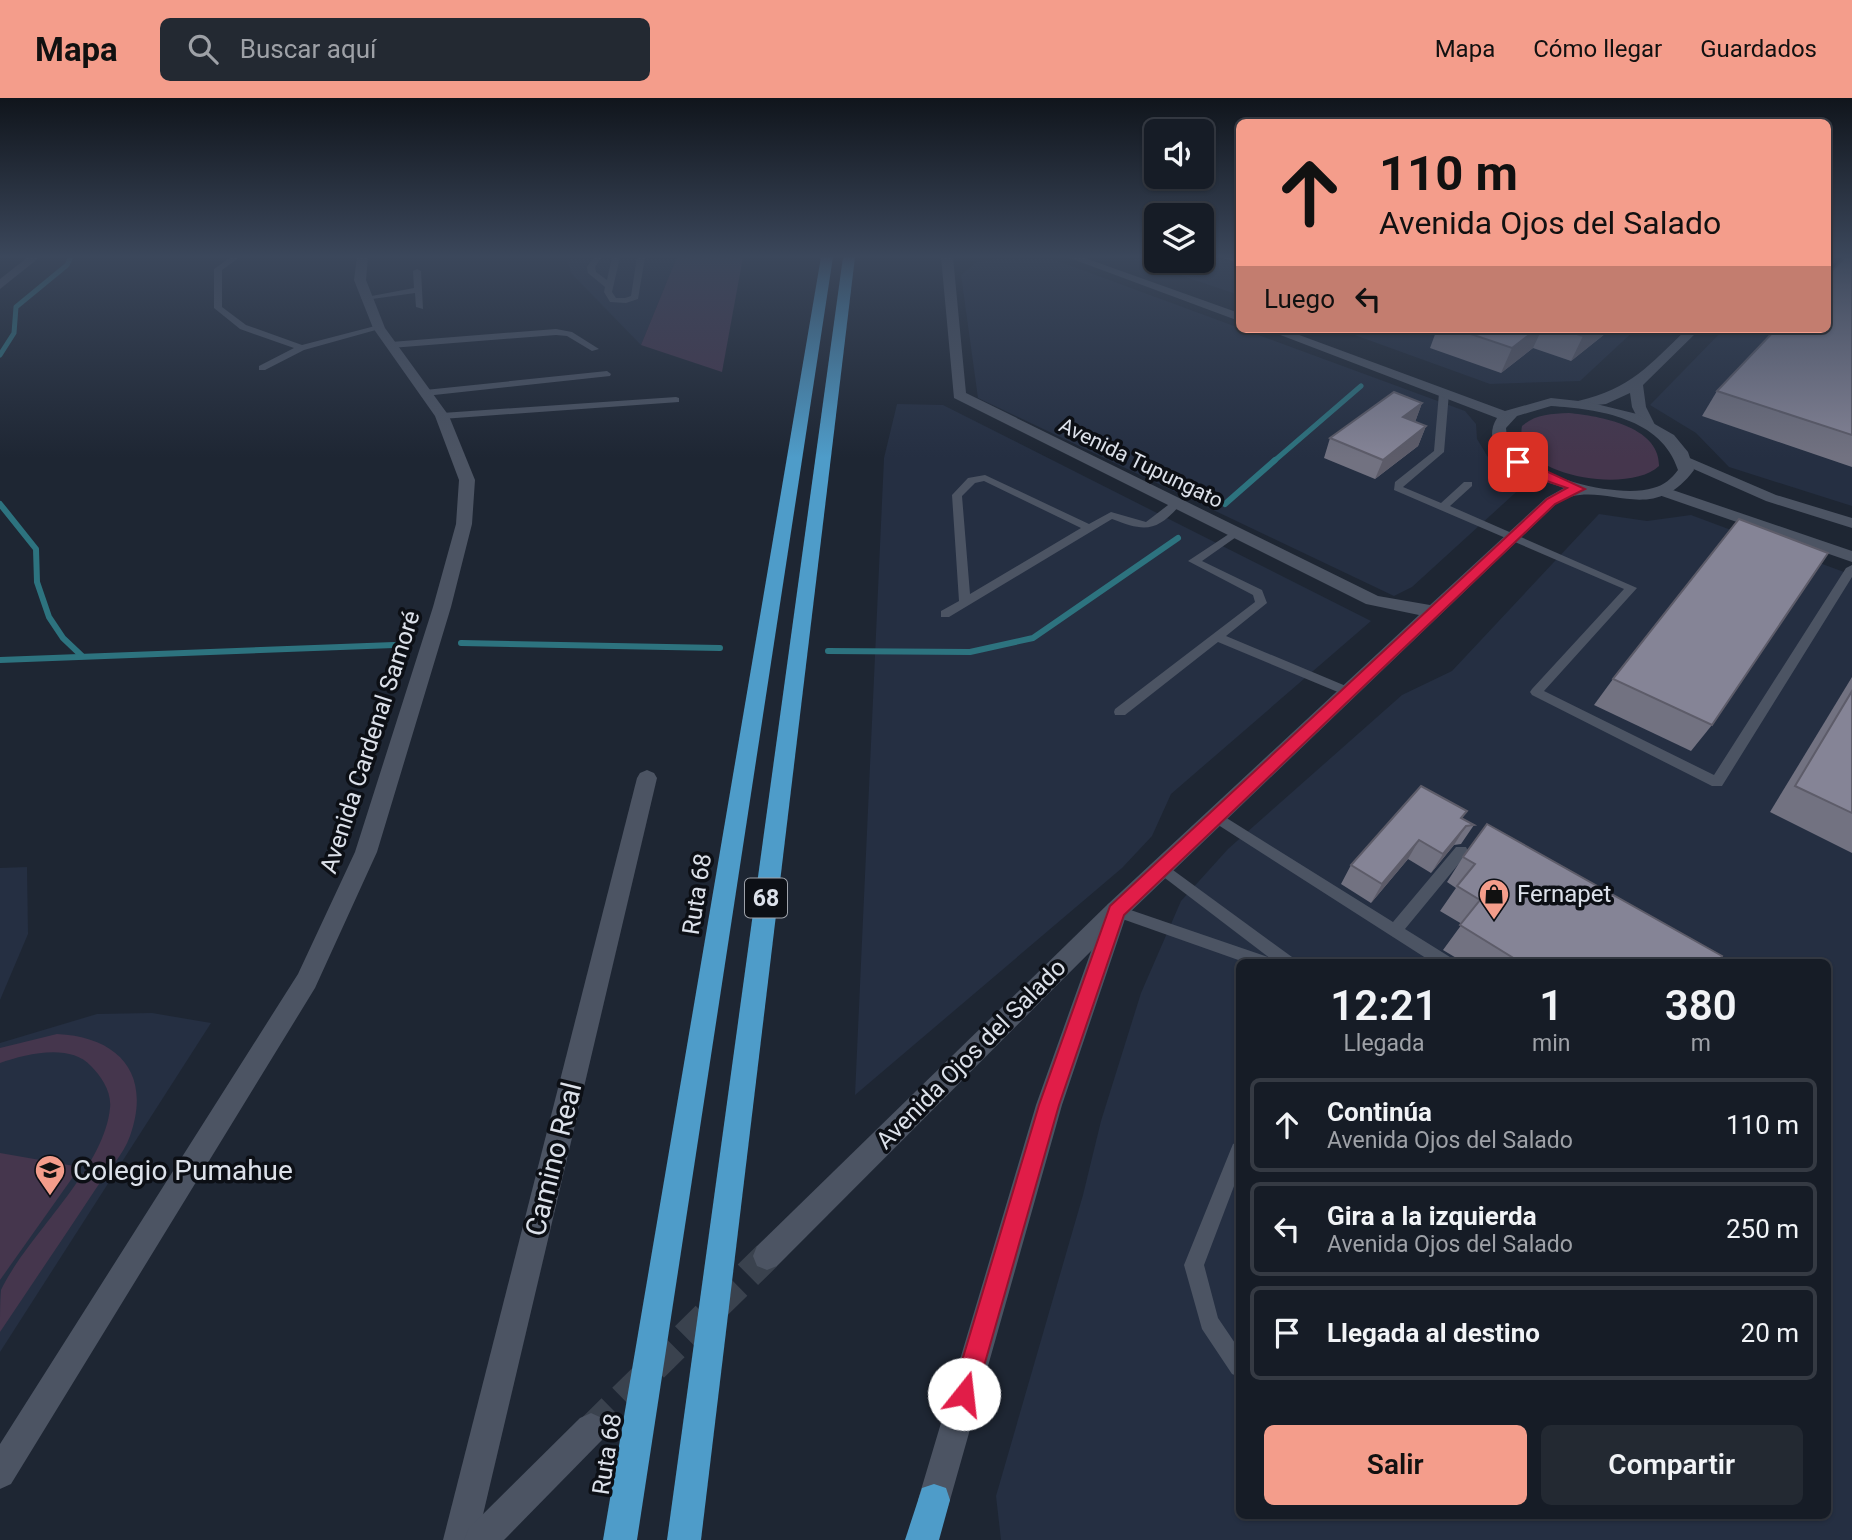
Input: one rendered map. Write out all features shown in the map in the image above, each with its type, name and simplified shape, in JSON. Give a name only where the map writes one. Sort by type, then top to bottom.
[{"type":"highway","name":"Ruta 68","points":[[620,1540],[816,324]]},
{"type":"highway","name":"68","points":[[684,1540],[840,324]]},
{"type":"highway","points":[[922,1540],[934,1500]]},
{"type":"main road","name":"Avenida Cardenal Samoré","points":[[0,1473],[307,981],[366,852],[430,647],[464,524],[467,480],[442,416],[379,324]]},
{"type":"main road","name":"Avenida Tupungato","points":[[955,324],[959,396],[1372,600],[1403,608],[1435,611]]},
{"type":"main road","points":[[1282,333],[1505,416]]},
{"type":"main road","points":[[1320,333],[1355,348],[1416,383]]},
{"type":"main road","points":[[1690,333],[1631,390],[1610,401],[1536,404],[1505,416],[1498,429],[1502,445],[1509,453],[1545,477],[1579,489],[1623,495],[1661,491],[1852,556]]},
{"type":"main road","points":[[1636,383],[1639,407],[1648,425]]},
{"type":"main road","points":[[1583,404],[1617,412],[1648,425],[1673,442],[1685,460],[1686,470],[1682,478],[1661,491]]},
{"type":"main road","points":[[1685,460],[1771,498],[1852,523]]},
{"type":"main road","name":"Avenida Ojos del Salado","points":[[766,1256],[1116,911],[1512,538],[1561,494],[1579,489]]},
{"type":"main road","name":"Camino Real","points":[[460,1540],[647,778]]},
{"type":"main road","points":[[933,1540],[934,1500],[1049,1105],[1116,911]]},
{"type":"main road","points":[[481,1540],[591,1429]]},
{"type":"lane","points":[[239,324],[301,348]]},
{"type":"lane","points":[[262,368],[301,348],[385,336],[556,332],[569,334],[595,349]]},
{"type":"lane","points":[[425,393],[607,374]]},
{"type":"lane","points":[[1444,393],[1439,452],[1399,484],[1398,488],[1631,588],[1536,692],[1717,782],[1852,568]]},
{"type":"lane","points":[[442,416],[676,400]]},
{"type":"lane","points":[[965,602],[957,495],[972,480],[985,478],[1089,528]]},
{"type":"lane","points":[[1442,508],[1468,484]]},
{"type":"lane","points":[[944,614],[1111,515],[1143,527],[1151,527],[1176,504]]},
{"type":"lane","points":[[1119,712],[1261,603],[1258,593],[1194,561],[1235,533]]},
{"type":"lane","points":[[1216,637],[1349,692]]},
{"type":"lane","points":[[1217,817],[1439,959]]},
{"type":"lane","points":[[1395,931],[1461,851]]},
{"type":"lane","points":[[1162,868],[1282,959]]},
{"type":"lane","points":[[1116,911],[1253,959]]},
{"type":"lane","points":[[1236,1158],[1194,1265],[1209,1322],[1236,1362]]},
{"type":"shaded area","points":[[621,324],[649,324],[641,345]]},
{"type":"shaded area","points":[[649,324],[731,324],[722,372],[641,345]]},
{"type":"shaded area","points":[[968,324],[1230,324],[1236,327],[1236,333],[1253,333],[1465,411],[1476,424],[1477,439],[1488,457],[1525,484],[1412,587],[1394,596],[978,398]]},
{"type":"shaded area","points":[[1831,324],[1852,324],[1852,506],[1729,467],[1696,433],[1650,405],[1720,333],[1831,333]]},
{"type":"shaded area","points":[[1349,333],[1632,333],[1580,381],[1490,384]]},
{"type":"shaded area","points":[[897,404],[943,405],[1371,621],[1171,794],[1152,836],[1122,868],[855,1095],[884,458]]},
{"type":"shaded area","points":[[1569,413],[1611,421],[1639,432],[1650,441],[1657,452],[1659,466],[1644,475],[1624,479],[1600,479],[1576,476],[1553,468],[1535,457],[1524,443],[1522,426],[1538,417]]},
{"type":"shaded area","points":[[1599,514],[1647,521],[1691,515],[1852,575],[1852,1540],[1001,1540],[996,1496],[1083,1195],[1101,1121],[1141,993],[1181,901],[1228,849],[1402,695],[1452,671]]},
{"type":"shaded area","points":[[27,867],[28,934],[0,1000],[0,868]]},
{"type":"shaded area","name":"Colegio Pumahue","points":[[152,1013],[211,1023],[0,1352],[0,1043],[97,1014]]},
{"type":"shaded area","points":[[57,1034],[98,1042],[113,1051],[125,1063],[133,1077],[137,1094],[136,1114],[124,1150],[0,1332],[1,1290],[94,1155],[105,1131],[110,1108],[108,1090],[91,1066],[82,1059],[47,1052],[0,1063],[0,1048]]},
{"type":"shaded area","points":[[0,1153],[80,1167],[0,1280]]},
{"type":"building","points":[[1831,324],[1852,324],[1852,435],[1717,391],[1772,333],[1831,333]]},
{"type":"building","points":[[1468,333],[1532,333],[1512,348]]},
{"type":"building","points":[[1394,392],[1422,403],[1403,417],[1426,426],[1383,460],[1330,438]]},
{"type":"building","points":[[1739,519],[1828,553],[1712,725],[1613,679]]},
{"type":"building","points":[[1852,691],[1852,813],[1795,786]]},
{"type":"building","points":[[1421,786],[1467,811],[1461,818],[1474,825],[1466,826],[1443,854],[1419,840],[1382,884],[1351,865]]},
{"type":"building","points":[[1487,824],[1722,956],[1720,959],[1515,959],[1460,925],[1480,900],[1457,886],[1475,864],[1463,857]]},
{"type":"waterway","points":[[0,355],[14,333],[15,324]]},
{"type":"waterway","points":[[1273,462],[1361,386]]},
{"type":"waterway","points":[[1225,504],[1275,460]]},
{"type":"waterway","points":[[0,504],[36,549],[37,582],[49,617],[63,638],[82,656]]},
{"type":"waterway","points":[[828,651],[970,652],[1033,638],[1178,538]]},
{"type":"waterway","points":[[461,643],[720,648]]},
{"type":"waterway","points":[[0,660],[394,645]]},
{"type":"tunnel","points":[[591,1429],[767,1256]]},
{"type":"place","name":"Fernapet","points":[[1494,921]]},
{"type":"place","name":"Colegio Pumahue","points":[[50,1197]]},
{"type":"route","points":[[964,1394],[1049,1105],[1116,911],[1551,501],[1561,494],[1579,489],[1545,477],[1518,462]]}]
